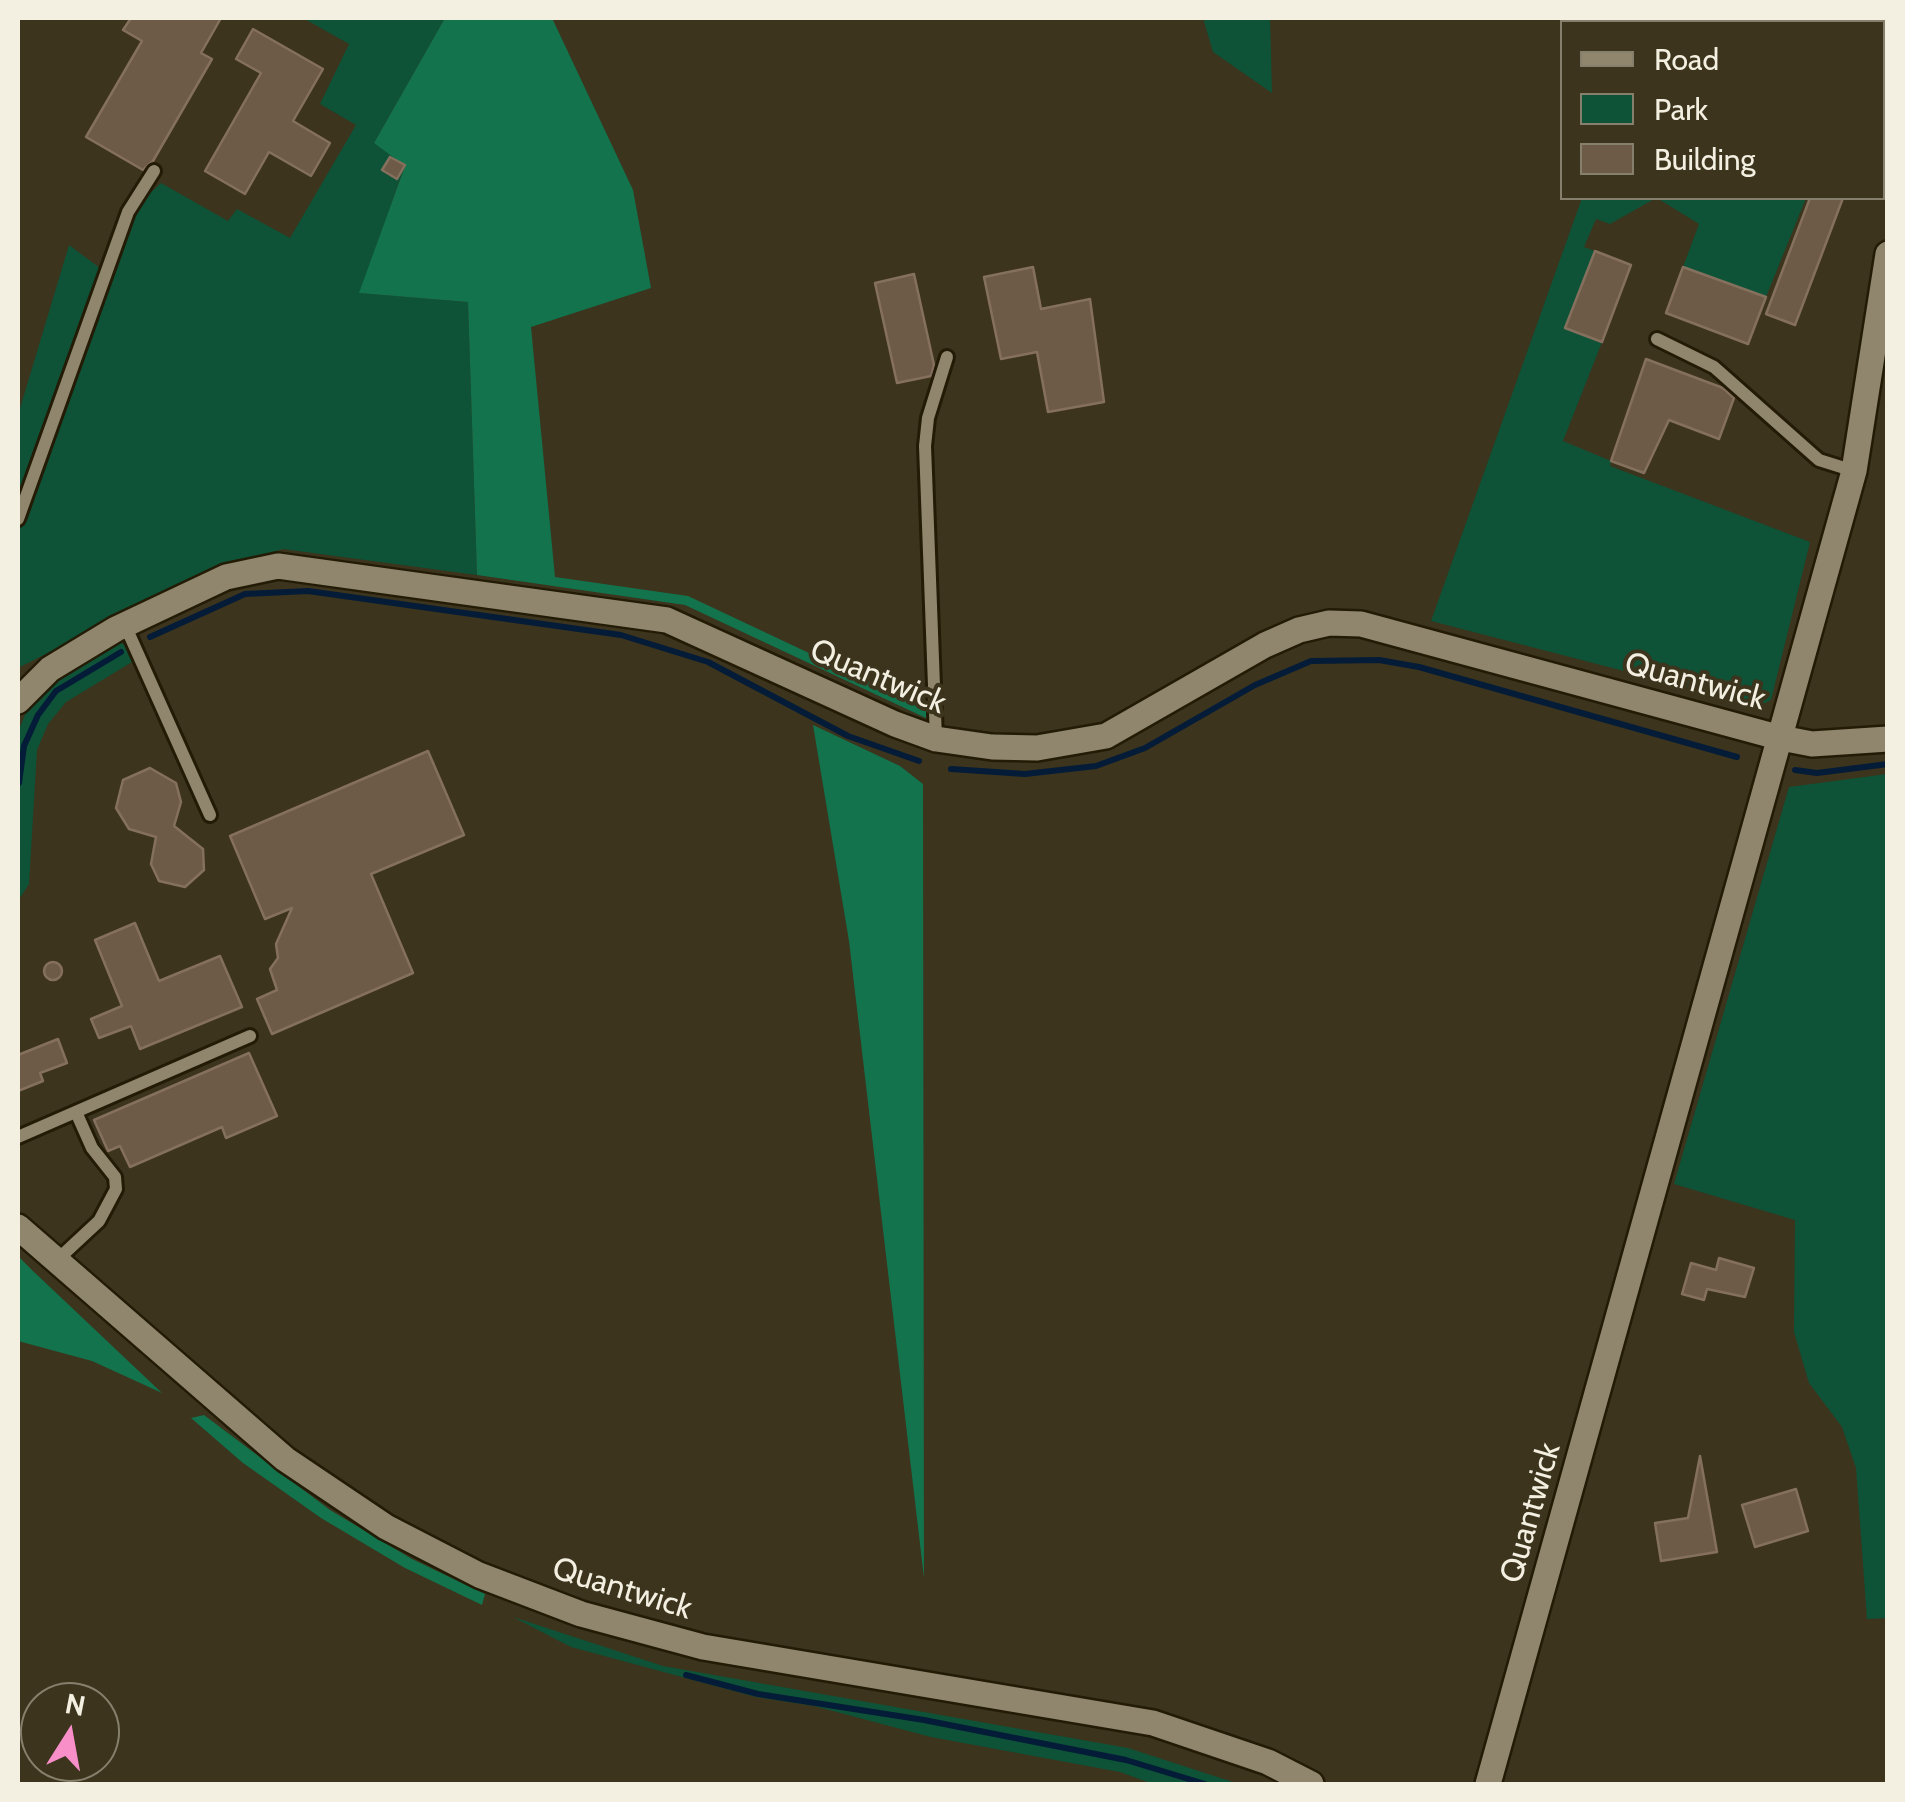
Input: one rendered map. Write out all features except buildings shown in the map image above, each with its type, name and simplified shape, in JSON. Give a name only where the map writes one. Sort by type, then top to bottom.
[{"type":"street","name":"Quantwick","points":[[1488,1784],[1854,471],[1888,254]]},
{"type":"street","name":"Quantwick","points":[[18,701],[50,669],[125,624],[226,576],[278,566],[632,612],[700,632],[862,711],[936,739],[1037,748],[1106,736],[1265,645],[1299,630],[1328,624],[1361,624],[1781,738],[1812,744],[1888,739]]},
{"type":"street","name":"Quantwick","points":[[18,1227],[284,1459],[386,1527],[479,1575],[581,1614],[703,1647],[1153,1723],[1250,1755],[1311,1784]]},
{"type":"lane","points":[[18,519],[128,212],[154,171]]},
{"type":"lane","points":[[1657,340],[1714,367],[1819,460],[1854,471]]},
{"type":"lane","points":[[936,739],[925,446],[928,418],[946,357]]},
{"type":"lane","points":[[125,624],[210,815]]},
{"type":"lane","points":[[18,1138],[250,1036]]},
{"type":"lane","points":[[56,1261],[99,1221],[116,1189],[115,1176],[92,1148],[76,1112]]},
{"type":"green space","points":[[303,18],[445,18],[374,143],[405,165],[360,293],[468,302],[477,575],[283,549],[219,567],[18,668],[18,533],[139,203],[161,183],[228,221],[237,209],[290,238],[356,125],[320,104],[349,44]]},
{"type":"green space","points":[[445,18],[552,18],[633,190],[651,288],[531,327],[555,577],[688,596],[930,710],[928,719],[685,605],[477,575],[468,302],[359,293],[405,166],[374,143]]},
{"type":"green space","points":[[1203,18],[1270,18],[1272,93],[1213,52]]},
{"type":"green space","points":[[1887,18],[1885,68],[1885,20],[1870,20]]},
{"type":"green space","points":[[1581,200],[1652,200],[1610,224],[1596,219],[1584,247],[1595,251],[1565,328],[1602,342],[1563,441],[1611,461],[1610,466],[1810,542],[1771,700],[1759,706],[1431,621]]},
{"type":"green space","points":[[1660,200],[1805,200],[1766,297],[1683,267],[1699,224]]},
{"type":"green space","points":[[69,245],[104,271],[18,505],[18,415]]},
{"type":"green space","points":[[117,641],[128,646],[137,659],[66,702],[48,724],[37,750],[29,884],[18,901],[18,732],[27,710],[49,684]]},
{"type":"green space","points":[[813,725],[900,766],[923,784],[924,1578],[849,941]]},
{"type":"green space","points":[[1887,774],[1888,1618],[1867,1619],[1856,1468],[1842,1427],[1809,1383],[1794,1332],[1795,1220],[1674,1184],[1789,787]]},
{"type":"green space","points":[[18,1256],[162,1393],[92,1361],[18,1341]]},
{"type":"green space","points":[[204,1415],[330,1510],[412,1559],[485,1594],[482,1605],[405,1568],[321,1518],[243,1463],[191,1418]]},
{"type":"green space","points":[[513,1617],[663,1666],[1128,1748],[1239,1784],[1153,1784],[1120,1772],[931,1737],[814,1706],[756,1697],[571,1647]]},
{"type":"waterway","points":[[150,637],[245,594],[308,591],[621,635],[708,662],[848,736],[919,761]]},
{"type":"waterway","points":[[19,783],[24,746],[38,715],[56,691],[121,652]]},
{"type":"waterway","points":[[951,769],[1025,774],[1096,766],[1145,748],[1255,685],[1311,661],[1379,660],[1419,667],[1737,757]]},
{"type":"waterway","points":[[1795,770],[1817,773],[1888,764]]},
{"type":"waterway","points":[[686,1675],[758,1694],[924,1720],[1126,1760],[1205,1784]]}]
